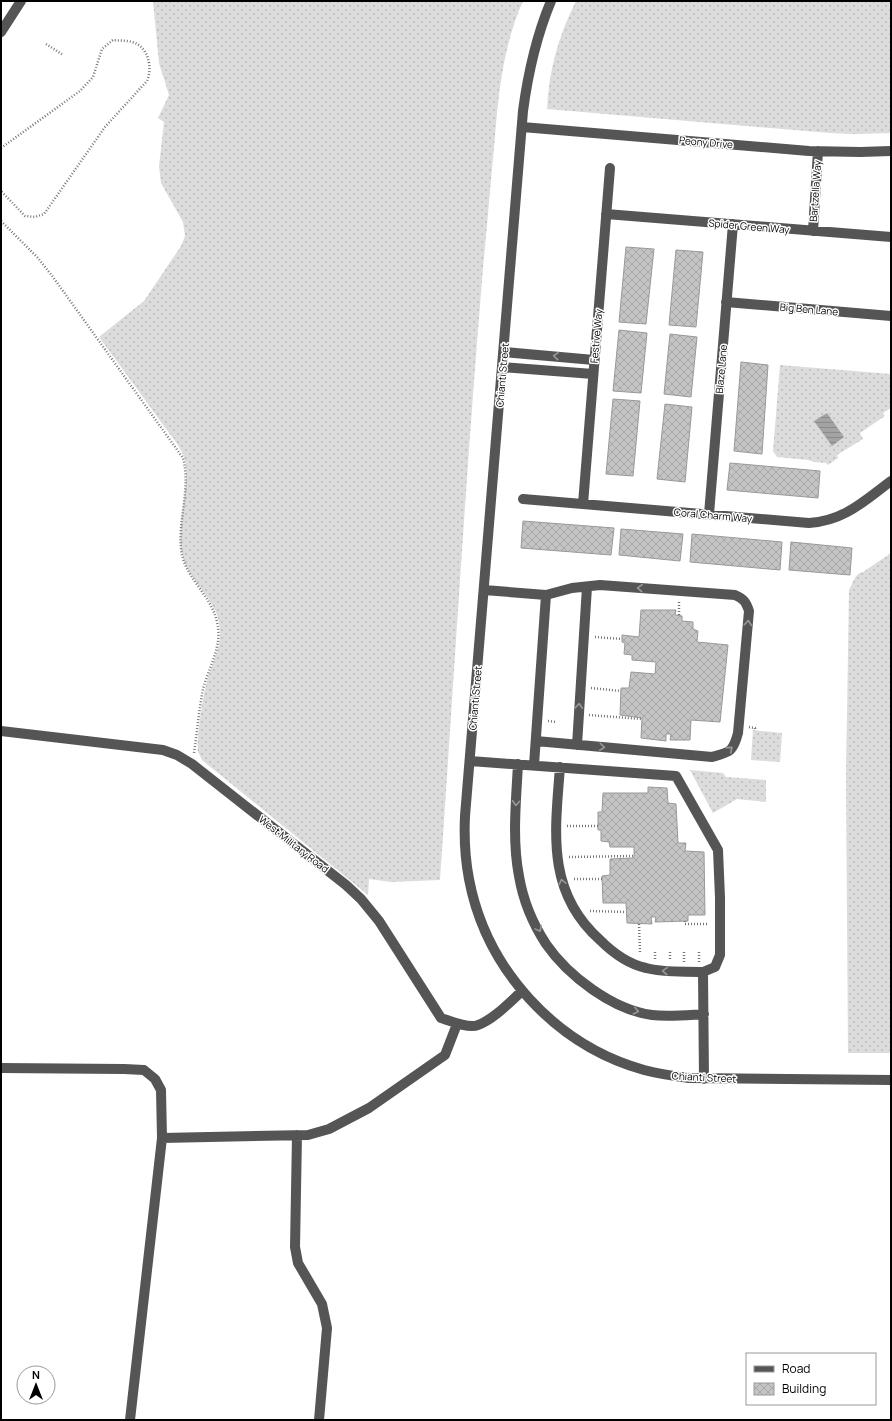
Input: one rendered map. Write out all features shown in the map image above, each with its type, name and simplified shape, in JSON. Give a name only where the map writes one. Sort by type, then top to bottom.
[{"type":"street","points":[[1,32],[21,1]]},
{"type":"street","name":"Chianti Street","points":[[551,1],[538,35],[526,92],[502,367],[464,837],[469,879],[476,907],[498,958],[535,1006],[583,1044],[622,1063],[666,1075],[704,1079],[891,1080]]},
{"type":"street","name":"Peony Drive","points":[[522,127],[818,151],[891,151]]},
{"type":"street","name":"Bartzella Way","points":[[813,231],[818,151]]},
{"type":"street","name":"Festive Way","points":[[583,504],[610,168]]},
{"type":"street","name":"Spider Green Way","points":[[606,214],[891,238]]},
{"type":"street","name":"Blaze Lane","points":[[709,514],[733,224]]},
{"type":"street","name":"Big Ben Lane","points":[[726,302],[891,316]]},
{"type":"street","points":[[504,352],[594,360]]},
{"type":"street","points":[[502,367],[593,374]]},
{"type":"street","name":"Coral Charm Way","points":[[524,499],[809,523],[826,521],[843,515],[891,481]]},
{"type":"street","points":[[484,590],[546,595],[572,588],[600,585],[735,595],[742,598],[746,602],[749,611],[738,733],[735,745],[728,753],[712,757],[536,741]]},
{"type":"street","points":[[577,745],[587,587]]},
{"type":"street","points":[[534,766],[546,595]]},
{"type":"street","name":"West Military Road","points":[[1,731],[163,750],[177,755],[192,764],[346,885],[361,899],[379,921],[442,1018],[456,1024],[477,1026],[501,1011],[522,991]]},
{"type":"street","points":[[470,761],[560,767],[676,776],[718,850],[720,955],[715,967],[704,972],[662,971],[646,969],[630,963],[613,952],[590,931],[575,912],[565,893],[558,863],[556,814],[560,767]]},
{"type":"street","points":[[518,764],[515,812],[519,877],[529,911],[546,944],[572,973],[600,994],[628,1009],[652,1015],[704,1014]]},
{"type":"street","points":[[704,972],[704,1079]]},
{"type":"street","points":[[162,1138],[297,1136],[308,1135],[329,1129],[370,1108],[439,1060],[445,1055],[456,1024]]},
{"type":"street","points":[[1,1068],[144,1070],[155,1079],[161,1090],[162,1138],[130,1420]]},
{"type":"street","points":[[297,1136],[295,1247],[298,1263],[322,1304],[327,1328],[319,1420]]},
{"type":"path","points":[[1,148],[80,91],[93,77],[102,49],[113,40],[132,42],[144,49],[149,61],[150,74],[147,81],[105,127],[44,214],[35,217],[25,216],[1,191]]},
{"type":"path","points":[[46,44],[63,55]]},
{"type":"path","points":[[1,221],[38,258],[58,283],[183,458],[186,471],[180,539],[182,559],[189,575],[215,613],[219,630],[216,648],[203,690],[192,764]]},
{"type":"path","points":[[679,616],[680,600]]},
{"type":"path","points":[[594,636],[622,639]]},
{"type":"path","points":[[590,688],[621,691]]},
{"type":"path","points":[[588,715],[642,720]]},
{"type":"path","points":[[747,727],[755,728],[755,730]]},
{"type":"path","points":[[566,826],[598,826]]},
{"type":"path","points":[[568,857],[634,856]]},
{"type":"path","points":[[574,879],[602,879]]},
{"type":"path","points":[[590,912],[626,912]]},
{"type":"path","points":[[684,921],[684,924],[710,924]]},
{"type":"path","points":[[639,924],[640,952]]},
{"type":"shaded area","points":[[153,1],[523,1],[510,37],[502,73],[497,111],[471,421],[440,880],[391,882],[369,879],[368,895],[202,760],[198,752],[203,699],[220,640],[220,633],[216,613],[206,595],[188,570],[181,550],[180,539],[186,478],[185,461],[181,450],[174,439],[99,337],[144,301],[181,246],[185,236],[183,222],[161,183],[159,166],[164,122],[158,118],[169,95],[159,63]]},
{"type":"shaded area","points":[[576,1],[891,1],[891,133],[830,133],[547,109],[552,67],[559,41]]},
{"type":"shaded area","points":[[780,365],[891,374],[891,408],[883,413],[885,416],[860,433],[863,439],[837,455],[838,458],[828,465],[826,463],[808,460],[777,457],[773,451]]},
{"type":"shaded area","points":[[827,413],[844,437],[832,446],[814,421]]},
{"type":"shaded area","points":[[891,553],[891,1053],[848,1053],[846,776],[849,590],[858,574]]},
{"type":"shaded area","points":[[753,730],[782,733],[780,762],[751,760]]},
{"type":"shaded area","points":[[690,770],[723,773],[726,777],[766,780],[766,802],[737,799],[713,813]]},
{"type":"building","points":[[626,247],[654,249],[646,324],[619,322]]},
{"type":"building","points":[[676,250],[703,252],[696,327],[669,325]]},
{"type":"building","points":[[619,330],[647,333],[641,393],[613,391]]},
{"type":"building","points":[[670,334],[697,337],[691,397],[664,394]]},
{"type":"building","points":[[741,362],[768,365],[762,454],[734,451]]},
{"type":"building","points":[[613,399],[640,401],[633,476],[606,474]]},
{"type":"building","points":[[665,404],[692,407],[685,482],[657,479]]},
{"type":"building","points":[[730,463],[820,471],[818,498],[727,490]]},
{"type":"building","points":[[523,521],[614,528],[611,555],[521,548]]},
{"type":"building","points":[[621,529],[683,534],[680,561],[619,555]]},
{"type":"building","points":[[692,534],[782,542],[780,570],[690,562]]},
{"type":"building","points":[[791,542],[852,548],[850,575],[789,570]]},
{"type":"building","points":[[641,610],[676,610],[675,615],[682,616],[682,621],[693,622],[693,629],[698,631],[697,642],[728,645],[720,722],[691,720],[690,740],[670,740],[671,734],[666,734],[666,741],[641,738],[642,718],[620,715],[621,688],[629,688],[631,672],[655,674],[656,662],[632,660],[632,655],[624,654],[625,643],[622,642],[622,635],[639,637]]},
{"type":"building","points":[[648,787],[667,788],[668,803],[676,804],[678,843],[686,843],[685,851],[704,852],[705,915],[688,915],[688,921],[655,922],[656,917],[651,917],[652,924],[627,923],[626,903],[603,903],[602,876],[610,875],[610,859],[634,858],[634,847],[610,847],[609,842],[601,841],[601,830],[598,830],[598,812],[602,812],[603,793],[648,793]]}]
